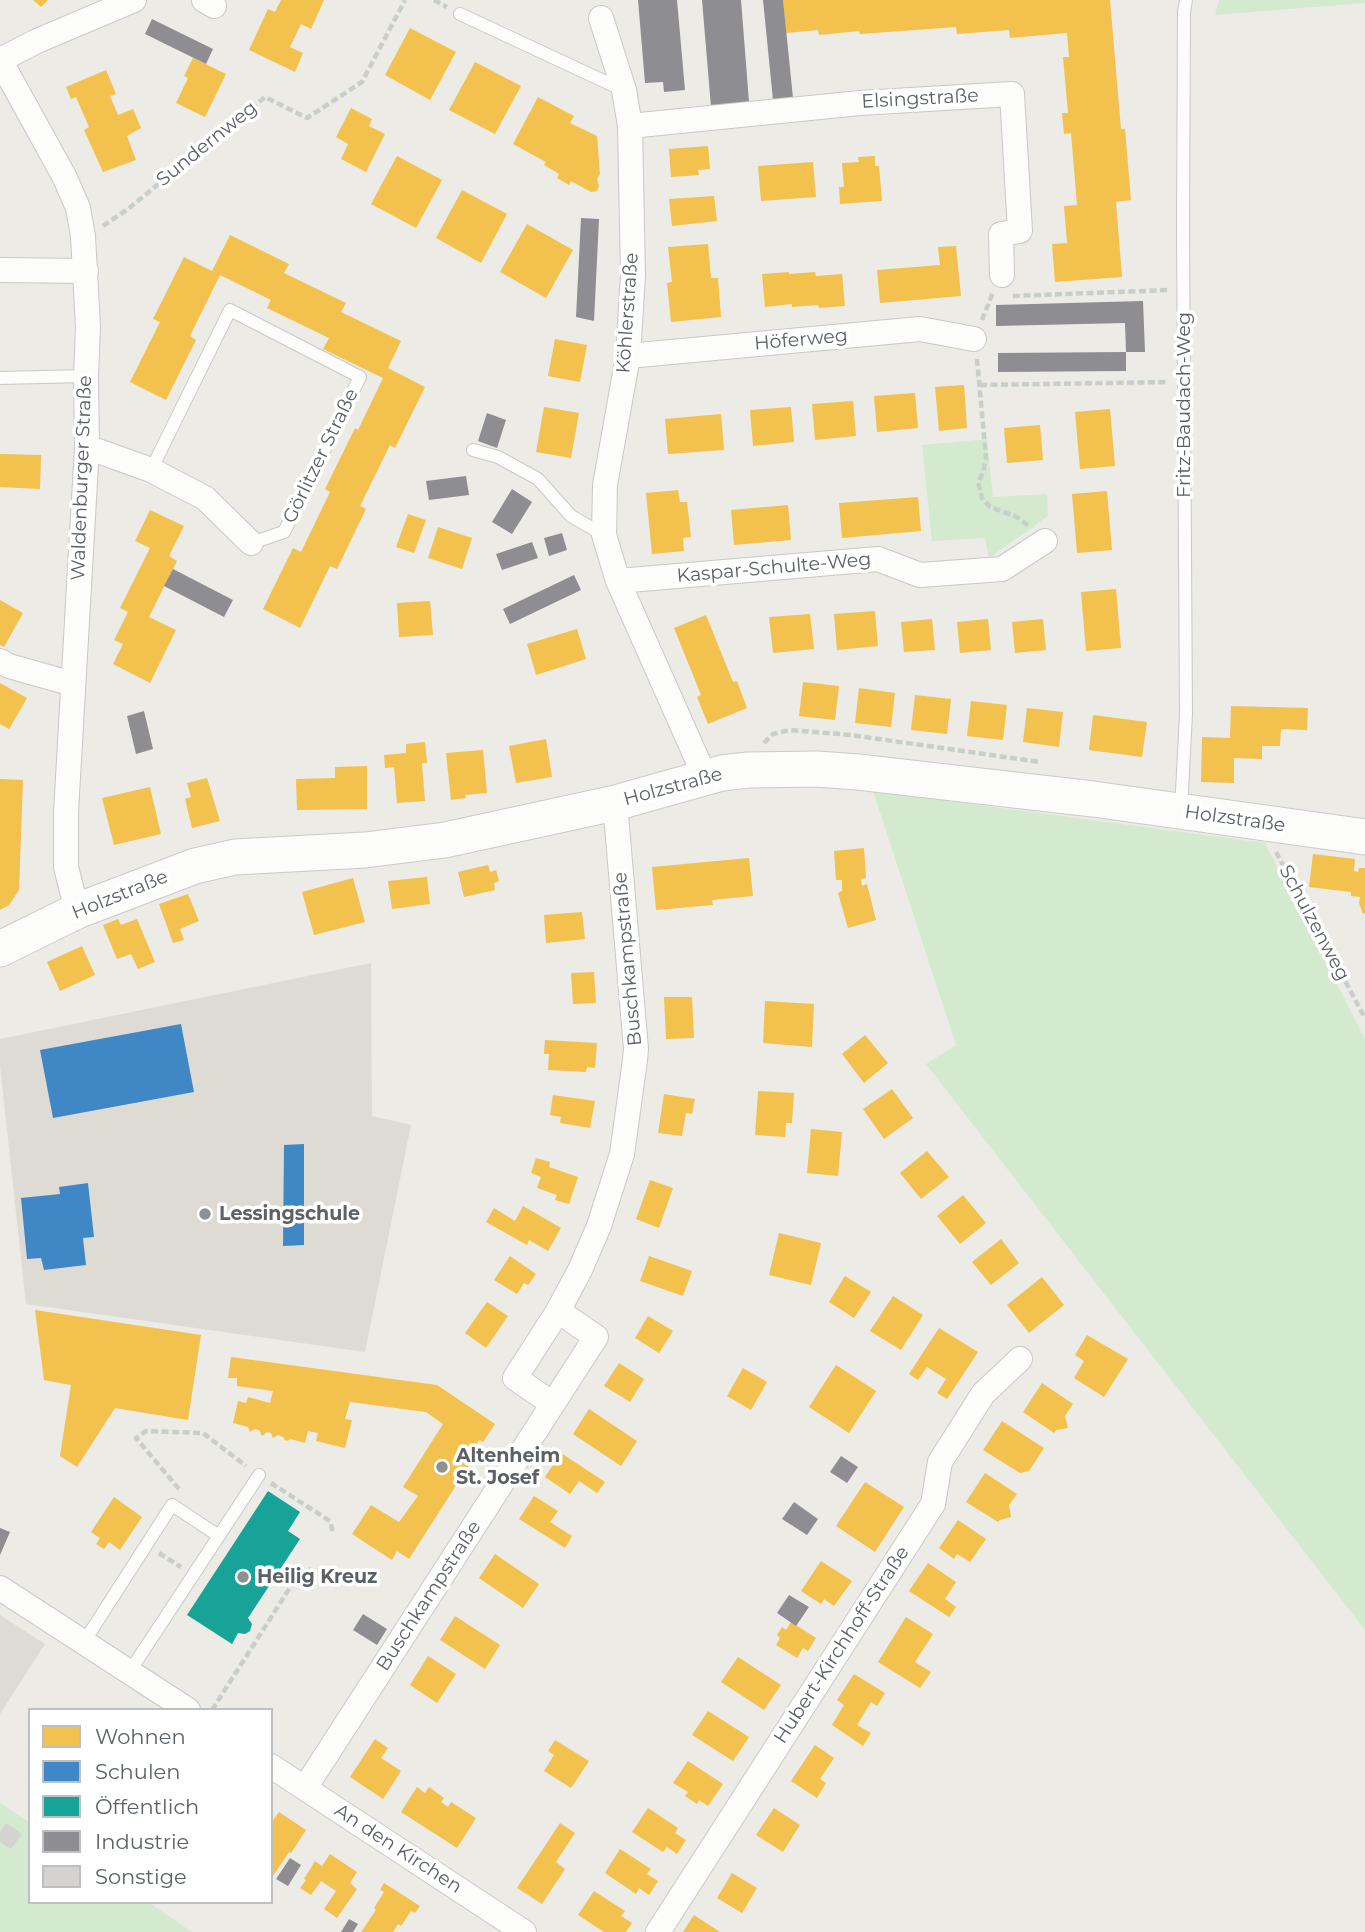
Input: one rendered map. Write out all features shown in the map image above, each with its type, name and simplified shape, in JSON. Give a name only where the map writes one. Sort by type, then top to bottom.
[{"type":"street","points":[[0,60],[37,41],[134,0]]},
{"type":"street","name":"Köhlerstraße","points":[[601,18],[624,90],[630,126],[633,275],[628,356],[605,485],[604,535],[618,581],[705,777]]},
{"type":"street","name":"Waldenburger Straße","points":[[0,60],[65,178],[78,208],[83,236],[88,327],[87,447],[66,812],[66,867],[77,911]]},
{"type":"street","name":"Elsingstraße","points":[[630,126],[860,103],[1012,94],[1020,232],[1000,234],[996,286]]},
{"type":"street","points":[[0,270],[86,271]]},
{"type":"street","name":"Höferweg","points":[[628,356],[920,329],[974,339]]},
{"type":"street","name":"Görlitzer Straße","points":[[87,447],[151,470],[205,498],[251,543]]},
{"type":"street","name":"Kaspar-Schulte-Weg","points":[[618,581],[878,559],[920,575],[1002,569],[1045,541]]},
{"type":"street","points":[[0,662],[73,684]]},
{"type":"street","name":"Holzstraße","points":[[0,949],[77,911],[195,866],[235,857],[365,850],[445,840],[615,803],[705,777],[748,770],[817,769],[858,772],[1365,836]]},
{"type":"street","name":"Buschkampstraße","points":[[553,1404],[515,1378],[558,1311],[599,1226],[622,1154],[635,1060],[615,803]]},
{"type":"street","name":"Buschkampstraße","points":[[305,1788],[597,1337],[558,1311]]},
{"type":"street","name":"Hubert-Kirchhoff-Straße","points":[[658,1932],[933,1504],[940,1462],[947,1450],[983,1394],[1020,1359]]},
{"type":"street","points":[[0,1588],[185,1708]]},
{"type":"street","name":"An den Kirchen","points":[[273,1767],[524,1932]]},
{"type":"lane","name":"Fritz-Baudach-Weg","points":[[1181,811],[1186,713],[1186,0]]},
{"type":"lane","points":[[460,14],[624,90]]},
{"type":"lane","name":"Görlitzer Straße","points":[[151,470],[230,310],[360,377],[284,532],[251,543]]},
{"type":"lane","points":[[0,379],[86,376]]},
{"type":"lane","points":[[473,450],[498,457],[537,480],[571,516],[604,535]]},
{"type":"lane","points":[[130,1671],[259,1475]]},
{"type":"lane","points":[[84,1642],[172,1505],[219,1536]]},
{"type":"path","name":"Sundernweg","points":[[83,236],[128,209],[265,97],[307,118],[362,82],[405,0]]},
{"type":"path","points":[[1045,541],[1015,516],[990,507],[982,498],[978,482],[986,458],[974,339],[996,286],[1184,289]]},
{"type":"path","points":[[980,385],[1184,383]]},
{"type":"path","name":"Schulzenweg","points":[[1273,825],[1274,849],[1365,1018]]},
{"type":"path","points":[[172,1505],[180,1491],[136,1438],[146,1431],[203,1433],[259,1475],[330,1521],[333,1534]]},
{"type":"path","points":[[147,1545],[194,1575]]},
{"type":"path","points":[[213,1708],[298,1575],[311,1569]]},
{"type":"shaded area","name":"Lessingschule","points":[[371,963],[372,1116],[411,1125],[365,1352],[26,1304],[0,1066],[0,1039]]},
{"type":"shaded area","points":[[0,1615],[45,1644],[0,1714]]},
{"type":"green space","points":[[1219,0],[1365,0],[1365,3],[1215,15]]},
{"type":"green space","points":[[987,439],[993,497],[1047,494],[1048,516],[989,558],[985,538],[932,541],[922,445]]},
{"type":"green space","points":[[873,791],[1265,843],[1365,1039],[1365,1630],[926,1064],[956,1045]]},
{"type":"green space","points":[[0,1803],[28,1822],[28,1904],[151,1904],[192,1932],[0,1932]]},
{"type":"building: Wohnen","points":[[33,0],[48,0],[41,7]]},
{"type":"building: Wohnen","points":[[281,0],[324,0],[311,29],[301,24],[290,47],[303,53],[295,72],[249,50],[268,9],[275,12]]},
{"type":"building: Wohnen","points":[[783,0],[1110,0],[1121,129],[1125,129],[1131,200],[1116,202],[1122,277],[1055,282],[1052,244],[1067,243],[1064,206],[1077,205],[1071,133],[1064,134],[1062,113],[1068,113],[1063,57],[1069,57],[1067,33],[1010,38],[1009,30],[957,34],[956,27],[860,34],[859,31],[819,35],[818,30],[786,33]]},
{"type":"building: Wohnen","points":[[410,28],[456,52],[430,100],[385,75]]},
{"type":"building: Wohnen","points":[[193,58],[226,74],[205,117],[176,103],[188,78],[184,76]]},
{"type":"building: Wohnen","points":[[475,62],[521,86],[495,134],[449,110]]},
{"type":"building: Wohnen","points":[[106,70],[116,94],[110,96],[118,115],[133,109],[141,128],[127,136],[136,160],[103,172],[84,130],[89,127],[76,97],[71,99],[66,87]]},
{"type":"building: Wohnen","points":[[538,97],[574,116],[570,123],[597,136],[600,174],[597,191],[591,192],[571,181],[569,185],[557,178],[559,174],[544,165],[546,162],[513,144]]},
{"type":"building: Wohnen","points":[[351,108],[372,119],[369,126],[385,134],[366,172],[341,159],[348,144],[336,137]]},
{"type":"building: Wohnen","points":[[708,146],[710,169],[698,170],[699,175],[671,177],[669,149]]},
{"type":"building: Wohnen","points":[[397,156],[442,180],[416,228],[371,204]]},
{"type":"building: Wohnen","points":[[875,156],[875,166],[879,166],[882,201],[840,204],[839,187],[844,187],[842,163],[859,162],[858,157]]},
{"type":"building: Wohnen","points":[[813,162],[816,197],[761,201],[758,166]]},
{"type":"building: Wohnen","points":[[462,190],[507,214],[481,263],[436,238]]},
{"type":"building: Wohnen","points":[[714,196],[717,221],[672,226],[669,199]]},
{"type":"building: Wohnen","points":[[527,224],[573,250],[546,298],[500,272]]},
{"type":"building: Wohnen","points":[[230,235],[289,264],[284,273],[346,303],[341,312],[401,341],[388,368],[425,387],[395,448],[390,445],[360,506],[366,509],[337,569],[330,566],[300,628],[263,609],[293,548],[301,552],[330,492],[325,489],[383,378],[323,349],[329,338],[267,308],[271,300],[220,275],[190,336],[196,340],[166,400],[130,382],[160,322],[153,319],[184,257],[212,271]]},
{"type":"building: Wohnen","points":[[708,244],[711,278],[718,278],[721,317],[671,322],[667,283],[672,282],[668,247]]},
{"type":"building: Wohnen","points":[[956,246],[961,296],[880,303],[877,270],[940,265],[938,247]]},
{"type":"building: Wohnen","points":[[815,272],[816,276],[842,274],[845,306],[792,307],[792,304],[765,307],[762,274]]},
{"type":"building: Wohnen","points":[[555,339],[587,345],[580,382],[548,376]]},
{"type":"building: Wohnen","points":[[964,385],[967,428],[939,431],[935,387]]},
{"type":"building: Wohnen","points":[[915,393],[918,428],[877,432],[874,396]]},
{"type":"building: Wohnen","points":[[853,401],[856,436],[815,440],[812,404]]},
{"type":"building: Wohnen","points":[[544,407],[579,413],[571,458],[536,452]]},
{"type":"building: Wohnen","points":[[791,407],[794,442],[753,446],[750,410]]},
{"type":"building: Wohnen","points":[[1110,409],[1115,466],[1080,469],[1075,412]]},
{"type":"building: Wohnen","points":[[721,414],[724,450],[668,454],[665,419]]},
{"type":"building: Wohnen","points":[[1040,425],[1043,460],[1007,463],[1004,428]]},
{"type":"building: Wohnen","points":[[0,454],[41,455],[40,489],[0,487]]},
{"type":"building: Wohnen","points":[[678,490],[680,502],[687,502],[691,537],[683,538],[684,551],[652,554],[646,493]]},
{"type":"building: Wohnen","points":[[1107,491],[1112,550],[1077,553],[1072,494]]},
{"type":"building: Wohnen","points":[[918,497],[921,531],[842,538],[839,503]]},
{"type":"building: Wohnen","points":[[788,505],[791,540],[734,545],[731,510]]},
{"type":"building: Wohnen","points":[[150,510],[184,526],[169,556],[177,561],[149,617],[176,630],[150,683],[113,664],[123,644],[114,640],[128,612],[120,608],[150,548],[135,541]]},
{"type":"building: Wohnen","points":[[408,514],[426,520],[414,553],[396,547]]},
{"type":"building: Wohnen","points":[[438,527],[472,538],[462,569],[428,558]]},
{"type":"building: Wohnen","points":[[1116,589],[1121,648],[1086,651],[1081,592]]},
{"type":"building: Wohnen","points":[[0,600],[23,613],[4,647],[0,645]]},
{"type":"building: Wohnen","points":[[430,601],[433,635],[399,637],[397,603]]},
{"type":"building: Wohnen","points":[[875,611],[878,646],[837,650],[834,614]]},
{"type":"building: Wohnen","points":[[810,614],[814,649],[773,653],[769,617]]},
{"type":"building: Wohnen","points":[[706,615],[733,682],[737,681],[747,708],[708,724],[697,697],[701,695],[674,628]]},
{"type":"building: Wohnen","points":[[932,619],[935,650],[904,652],[901,622]]},
{"type":"building: Wohnen","points":[[988,619],[991,650],[960,653],[957,622]]},
{"type":"building: Wohnen","points":[[1043,619],[1046,650],[1015,653],[1012,622]]},
{"type":"building: Wohnen","points":[[577,629],[586,659],[536,675],[527,644]]},
{"type":"building: Wohnen","points":[[803,682],[839,686],[835,720],[799,716]]},
{"type":"building: Wohnen","points":[[0,683],[27,698],[9,729],[0,724]]},
{"type":"building: Wohnen","points":[[859,688],[895,693],[891,727],[855,723]]},
{"type":"building: Wohnen","points":[[915,695],[951,699],[947,734],[911,730]]},
{"type":"building: Wohnen","points":[[971,701],[1007,705],[1003,740],[967,736]]},
{"type":"building: Wohnen","points":[[1231,706],[1308,708],[1307,730],[1281,729],[1280,746],[1262,746],[1262,759],[1234,758],[1234,783],[1201,782],[1202,737],[1230,738]]},
{"type":"building: Wohnen","points":[[1027,708],[1063,712],[1059,747],[1023,742]]},
{"type":"building: Wohnen","points":[[1093,715],[1147,722],[1142,757],[1089,750]]},
{"type":"building: Wohnen","points":[[546,739],[552,777],[516,783],[509,746]]},
{"type":"building: Wohnen","points":[[425,742],[427,763],[422,763],[425,801],[397,803],[394,767],[385,768],[384,755],[406,753],[406,744]]},
{"type":"building: Wohnen","points":[[483,750],[487,793],[465,795],[466,798],[451,800],[446,753]]},
{"type":"building: Wohnen","points":[[367,766],[367,809],[297,810],[296,779],[335,778],[335,767]]},
{"type":"building: Wohnen","points":[[207,778],[220,821],[192,828],[185,799],[191,797],[187,783]]},
{"type":"building: Wohnen","points":[[0,779],[23,780],[19,890],[9,905],[0,910]]},
{"type":"building: Wohnen","points":[[150,787],[161,834],[114,845],[102,798]]},
{"type":"building: Wohnen","points":[[864,848],[866,878],[861,879],[862,886],[867,884],[876,920],[848,928],[838,893],[842,891],[842,880],[836,880],[834,851]]},
{"type":"building: Wohnen","points":[[1313,854],[1355,859],[1354,871],[1365,868],[1365,913],[1363,914],[1359,903],[1360,897],[1351,896],[1351,892],[1309,887]]},
{"type":"building: Wohnen","points":[[749,858],[753,896],[712,900],[713,905],[656,910],[652,867]]},
{"type":"building: Wohnen","points":[[488,865],[490,872],[496,870],[499,881],[494,883],[495,890],[464,897],[458,872]]},
{"type":"building: Wohnen","points":[[427,877],[430,904],[392,909],[388,881]]},
{"type":"building: Wohnen","points":[[353,878],[365,922],[314,935],[302,892]]},
{"type":"building: Wohnen","points":[[188,894],[199,921],[180,929],[184,940],[173,943],[159,904]]},
{"type":"building: Wohnen","points":[[582,912],[585,939],[546,943],[544,915]]},
{"type":"building: Wohnen","points":[[118,919],[121,925],[137,919],[155,962],[138,969],[131,954],[117,959],[103,925]]},
{"type":"building: Wohnen","points":[[82,946],[95,975],[60,991],[47,962]]},
{"type":"building: Wohnen","points":[[594,972],[596,1003],[573,1004],[571,973]]},
{"type":"building: Wohnen","points":[[664,997],[692,997],[694,1038],[666,1039]]},
{"type":"building: Wohnen","points":[[765,1001],[814,1004],[812,1047],[763,1043]]},
{"type":"building: Wohnen","points":[[865,1035],[888,1063],[864,1083],[842,1054]]},
{"type":"building: Wohnen","points":[[545,1040],[597,1043],[595,1068],[587,1067],[586,1072],[548,1070],[549,1054],[544,1054]]},
{"type":"building: Wohnen","points":[[892,1089],[913,1118],[884,1139],[863,1109]]},
{"type":"building: Wohnen","points":[[758,1091],[794,1093],[792,1123],[786,1123],[785,1137],[755,1135]]},
{"type":"building: Wohnen","points":[[664,1094],[695,1099],[692,1114],[686,1113],[682,1136],[658,1133]]},
{"type":"building: Wohnen","points":[[553,1095],[595,1101],[590,1128],[560,1123],[561,1117],[550,1115]]},
{"type":"building: Wohnen","points":[[811,1129],[842,1132],[838,1176],[807,1173]]},
{"type":"building: Wohnen","points":[[927,1151],[949,1177],[921,1199],[900,1173]]},
{"type":"building: Wohnen","points":[[536,1158],[550,1162],[549,1167],[578,1177],[569,1204],[555,1200],[557,1195],[537,1188],[541,1177],[531,1173]]},
{"type":"building: Wohnen","points":[[650,1180],[673,1188],[659,1228],[636,1219]]},
{"type":"building: Wohnen","points":[[963,1195],[986,1223],[960,1244],[937,1216]]},
{"type":"building: Wohnen","points":[[523,1206],[561,1228],[548,1251],[529,1240],[527,1245],[486,1222],[494,1208],[515,1221]]},
{"type":"building: Wohnen","points":[[779,1233],[821,1243],[811,1285],[769,1275]]},
{"type":"building: Wohnen","points":[[1001,1239],[1019,1263],[991,1285],[972,1262]]},
{"type":"building: Wohnen","points":[[510,1256],[536,1274],[528,1285],[524,1283],[517,1294],[494,1280]]},
{"type":"building: Wohnen","points":[[649,1256],[692,1271],[683,1296],[640,1281]]},
{"type":"building: Wohnen","points":[[845,1276],[871,1292],[854,1318],[829,1302]]},
{"type":"building: Wohnen","points":[[1042,1277],[1064,1305],[1029,1333],[1007,1305]]},
{"type":"building: Wohnen","points":[[893,1296],[923,1315],[901,1350],[870,1331]]},
{"type":"building: Wohnen","points":[[487,1302],[508,1316],[486,1348],[465,1333]]},
{"type":"building: Wohnen","points":[[35,1310],[201,1335],[188,1420],[115,1408],[77,1467],[60,1456],[71,1385],[44,1380]]},
{"type":"building: Wohnen","points":[[648,1316],[673,1331],[659,1353],[635,1338]]},
{"type":"building: Wohnen","points":[[939,1328],[978,1352],[947,1399],[937,1393],[946,1379],[927,1367],[918,1380],[909,1374]]},
{"type":"building: Wohnen","points":[[1087,1335],[1128,1359],[1104,1397],[1074,1378],[1084,1361],[1075,1355]]},
{"type":"building: Wohnen","points":[[231,1357],[437,1385],[495,1424],[483,1442],[479,1440],[476,1445],[480,1448],[409,1559],[397,1551],[392,1560],[352,1534],[371,1505],[399,1522],[418,1496],[403,1487],[443,1424],[426,1412],[350,1402],[345,1419],[352,1420],[345,1448],[316,1441],[318,1433],[308,1431],[305,1443],[291,1439],[286,1441],[278,1435],[273,1438],[271,1433],[267,1432],[262,1436],[259,1430],[250,1432],[248,1427],[233,1423],[238,1401],[246,1403],[248,1397],[270,1403],[273,1391],[237,1386],[237,1378],[228,1378]]},
{"type":"building: Wohnen","points":[[619,1363],[644,1379],[630,1402],[604,1386]]},
{"type":"building: Wohnen","points":[[836,1365],[876,1391],[849,1433],[809,1407]]},
{"type":"building: Wohnen","points":[[743,1368],[767,1382],[751,1410],[727,1396]]},
{"type":"building: Wohnen","points":[[1042,1383],[1073,1404],[1065,1416],[1068,1428],[1056,1430],[1054,1433],[1023,1412]]},
{"type":"building: Wohnen","points":[[589,1409],[637,1441],[621,1466],[573,1434]]},
{"type":"building: Wohnen","points":[[1002,1421],[1044,1448],[1029,1471],[1020,1473],[983,1450]]},
{"type":"building: Wohnen","points":[[561,1453],[605,1482],[597,1493],[579,1481],[570,1494],[545,1477]]},
{"type":"building: Wohnen","points":[[985,1473],[1017,1494],[1009,1505],[1011,1517],[998,1522],[966,1502]]},
{"type":"building: Wohnen","points":[[865,1482],[904,1507],[875,1552],[836,1526]]},
{"type":"building: Wohnen","points":[[534,1496],[558,1511],[550,1522],[572,1536],[565,1548],[519,1519]]},
{"type":"building: Wohnen","points":[[114,1497],[142,1517],[120,1550],[109,1542],[104,1549],[96,1544],[100,1538],[91,1532]]},
{"type":"building: Wohnen","points":[[958,1520],[986,1539],[970,1562],[957,1554],[954,1559],[939,1548]]},
{"type":"building: Wohnen","points":[[495,1554],[539,1584],[523,1608],[479,1578]]},
{"type":"building: Wohnen","points":[[821,1561],[852,1581],[834,1606],[824,1599],[821,1604],[801,1591]]},
{"type":"building: Wohnen","points":[[928,1563],[956,1582],[945,1599],[956,1607],[949,1617],[909,1591]]},
{"type":"building: Wohnen","points":[[455,1616],[500,1645],[485,1669],[440,1640]]},
{"type":"building: Wohnen","points":[[906,1617],[933,1634],[915,1662],[931,1672],[920,1688],[878,1662]]},
{"type":"building: Wohnen","points":[[791,1622],[816,1638],[808,1651],[803,1648],[797,1658],[776,1645],[780,1638],[777,1635],[782,1627],[786,1630]]},
{"type":"building: Wohnen","points":[[428,1656],[456,1674],[437,1703],[410,1685]]},
{"type":"building: Wohnen","points":[[738,1657],[781,1685],[764,1710],[721,1682]]},
{"type":"building: Wohnen","points":[[854,1674],[885,1693],[877,1706],[871,1702],[857,1725],[871,1733],[863,1746],[832,1725],[844,1705],[837,1700]]},
{"type":"building: Wohnen","points":[[708,1711],[749,1737],[733,1761],[692,1735]]},
{"type":"building: Wohnen","points":[[375,1739],[388,1748],[381,1758],[401,1771],[383,1799],[350,1777]]},
{"type":"building: Wohnen","points":[[555,1740],[589,1761],[571,1788],[544,1771],[554,1755],[548,1751]]},
{"type":"building: Wohnen","points":[[815,1745],[834,1758],[820,1779],[826,1783],[817,1798],[791,1781]]},
{"type":"building: Wohnen","points":[[688,1761],[723,1784],[708,1806],[699,1800],[697,1804],[685,1796],[688,1792],[673,1783]]},
{"type":"building: Wohnen","points":[[417,1787],[425,1793],[429,1787],[444,1798],[441,1802],[448,1807],[451,1802],[476,1818],[457,1848],[401,1812]]},
{"type":"building: Wohnen","points":[[648,1808],[678,1828],[675,1833],[686,1840],[677,1854],[667,1847],[663,1852],[632,1832]]},
{"type":"building: Wohnen","points":[[774,1808],[800,1825],[783,1852],[756,1835]]},
{"type":"building: Wohnen","points":[[279,1812],[306,1830],[273,1876],[273,1820]]},
{"type":"building: Wohnen","points":[[560,1823],[575,1833],[556,1862],[565,1869],[542,1904],[517,1888]]},
{"type":"building: Wohnen","points":[[620,1849],[651,1869],[647,1874],[658,1881],[649,1895],[639,1888],[636,1894],[605,1873]]},
{"type":"building: Wohnen","points":[[330,1854],[357,1872],[350,1883],[357,1889],[337,1918],[324,1909],[336,1891],[321,1881],[311,1895],[300,1888],[315,1861],[322,1866]]},
{"type":"building: Wohnen","points":[[732,1873],[757,1888],[742,1913],[717,1898]]},
{"type":"building: Wohnen","points":[[384,1883],[420,1906],[415,1913],[411,1911],[401,1926],[398,1924],[393,1932],[361,1932],[376,1910],[374,1908],[384,1892],[380,1890]]},
{"type":"building: Wohnen","points":[[594,1891],[625,1911],[621,1916],[632,1923],[626,1932],[604,1932],[578,1915]]},
{"type":"building: Wohnen","points":[[694,1915],[720,1932],[683,1932]]},
{"type":"building: Schulen","points":[[181,1024],[194,1092],[53,1118],[40,1050]]},
{"type":"building: Schulen","points":[[304,1144],[304,1245],[283,1246],[284,1145]]},
{"type":"building: Schulen","points":[[88,1183],[94,1237],[83,1238],[86,1265],[44,1270],[41,1258],[27,1259],[21,1198],[60,1194],[59,1187]]},
{"type":"building: Öffentlich","name":"Heilig Kreuz","points":[[268,1491],[300,1512],[288,1531],[300,1539],[248,1618],[252,1624],[250,1631],[245,1634],[238,1633],[232,1644],[187,1615]]},
{"type":"building: Industrie","points":[[638,0],[677,0],[685,90],[664,92],[663,82],[645,83]]},
{"type":"building: Industrie","points":[[702,0],[741,0],[749,102],[711,107]]},
{"type":"building: Industrie","points":[[763,0],[783,0],[793,98],[773,100]]},
{"type":"building: Industrie","points":[[152,19],[213,49],[206,64],[145,34]]},
{"type":"building: Industrie","points":[[581,218],[599,219],[594,321],[576,317]]},
{"type":"building: Industrie","points":[[1143,301],[1145,352],[1126,352],[1125,323],[996,326],[996,305]]},
{"type":"building: Industrie","points":[[1126,352],[1126,371],[998,372],[998,353]]},
{"type":"building: Industrie","points":[[487,413],[506,420],[497,448],[478,441]]},
{"type":"building: Industrie","points":[[466,476],[469,495],[429,500],[426,481]]},
{"type":"building: Industrie","points":[[512,489],[532,502],[512,534],[492,522]]},
{"type":"building: Industrie","points":[[562,533],[567,550],[549,556],[544,538]]},
{"type":"building: Industrie","points":[[532,542],[538,558],[502,570],[496,554]]},
{"type":"building: Industrie","points":[[173,569],[233,600],[224,617],[164,586]]},
{"type":"building: Industrie","points":[[574,575],[581,590],[510,624],[503,609]]},
{"type":"building: Industrie","points":[[144,711],[153,749],[136,754],[127,716]]},
{"type":"building: Industrie","points":[[841,1456],[858,1467],[847,1483],[830,1472]]},
{"type":"building: Industrie","points":[[794,1502],[818,1519],[807,1535],[782,1519]]},
{"type":"building: Industrie","points":[[0,1528],[10,1532],[0,1555]]},
{"type":"building: Industrie","points":[[789,1595],[809,1607],[796,1626],[777,1613]]},
{"type":"building: Industrie","points":[[363,1614],[387,1629],[377,1645],[353,1630]]},
{"type":"building: Industrie","points":[[290,1858],[301,1865],[288,1886],[276,1879]]},
{"type":"building: Industrie","points":[[349,1919],[358,1924],[353,1932],[341,1932]]},
{"type":"building: Sonstige","points":[[6,1823],[22,1834],[11,1849],[0,1842],[0,1832]]},
{"type":"place","name":"Lessingschule","points":[[205,1214]]},
{"type":"place","name":"Altenheim St. Josef","points":[[442,1467]]},
{"type":"place","name":"Heilig Kreuz","points":[[243,1577]]}]
